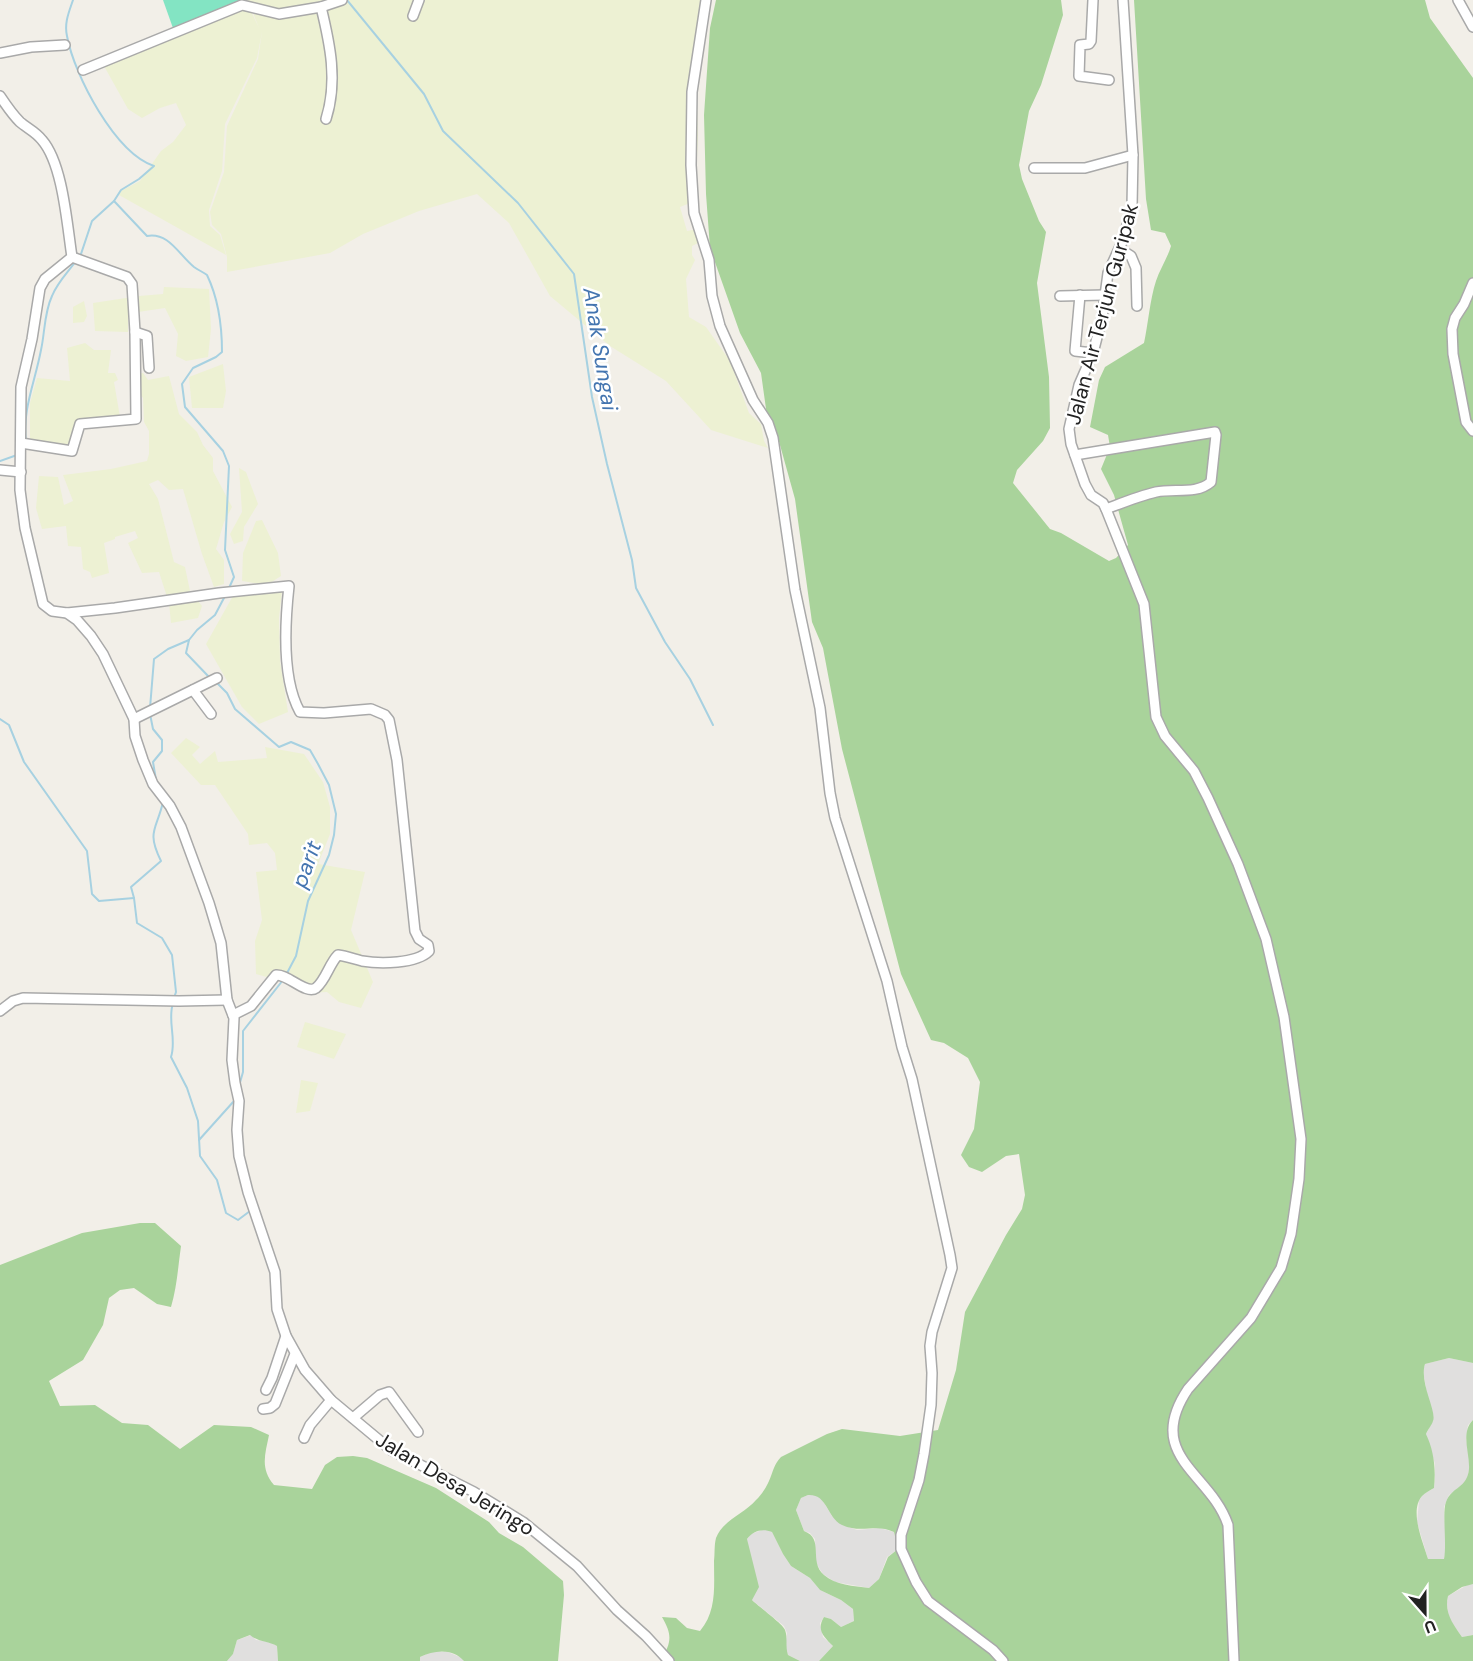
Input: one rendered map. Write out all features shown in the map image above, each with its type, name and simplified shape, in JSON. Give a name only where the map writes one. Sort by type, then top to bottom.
[{"type":"street","points":[[82,70],[243,5],[279,14],[321,7],[342,0]]},
{"type":"street","points":[[413,16],[419,0]]},
{"type":"street","points":[[706,0],[692,92],[691,175],[694,213],[709,260],[712,297],[720,326],[753,400],[768,423],[773,438],[795,590],[820,708],[835,818],[887,981],[912,1079],[950,1255],[951,1268],[930,1346],[932,1389],[924,1454],[919,1480],[902,1536],[901,1549],[927,1601],[993,1650],[1003,1661]]},
{"type":"street","points":[[1093,0],[1091,41],[1089,44],[1080,45],[1079,76],[1109,80]]},
{"type":"street","name":"Jalan Air Terjun Guripak","points":[[1106,509],[1103,503],[1091,495],[1084,484],[1069,429],[1079,385],[1094,354],[1108,273],[1120,249],[1132,206],[1133,155],[1123,0]]},
{"type":"street","points":[[1458,0],[1473,27]]},
{"type":"street","points":[[321,7],[329,33],[332,68],[333,92],[326,119]]},
{"type":"street","points":[[0,53],[31,47],[65,45]]},
{"type":"street","points":[[0,96],[22,123],[43,140],[49,151],[57,172],[80,260],[130,279],[132,284],[136,419],[80,424],[72,451],[24,445]]},
{"type":"street","points":[[1034,168],[1085,168],[1133,155]]},
{"type":"street","points":[[1120,249],[1131,256],[1136,268],[1137,306]]},
{"type":"street","name":"Jalan Desa Jeringo","points":[[80,260],[45,279],[40,288],[21,387],[24,445],[20,490],[25,528],[43,604],[52,611],[67,613],[83,626],[95,641],[134,719],[137,743],[153,784],[182,827],[209,903],[220,943],[227,1000],[233,1015],[232,1060],[239,1101],[237,1138],[240,1164],[275,1272],[277,1309],[291,1345],[310,1376],[331,1400],[391,1450],[474,1492],[537,1534],[577,1566],[617,1610],[669,1661]]},
{"type":"street","points":[[1473,283],[1455,318],[1452,329],[1453,354],[1466,422],[1473,431]]},
{"type":"street","points":[[1080,295],[1075,351],[1094,354]]},
{"type":"street","points":[[1060,296],[1106,295]]},
{"type":"street","points":[[135,332],[147,336],[149,368]]},
{"type":"street","points":[[1075,455],[1215,432],[1211,482],[1206,486],[1191,490],[1153,493],[1106,509],[1144,603],[1156,717],[1165,736],[1194,771],[1208,798],[1238,864],[1266,939],[1287,1036],[1301,1139],[1292,1234],[1281,1268],[1251,1318],[1188,1389],[1173,1417],[1173,1435],[1179,1454],[1225,1515],[1228,1525],[1234,1661]]},
{"type":"street","points":[[0,470],[21,472]]},
{"type":"street","points":[[67,613],[289,586],[286,614],[288,670],[300,712],[324,713],[371,709],[385,715],[389,720],[397,760],[415,931],[419,939],[428,945],[429,951],[417,958],[389,962],[370,962],[338,955],[318,986],[312,989],[306,989],[284,976],[276,975],[272,977],[251,1006],[233,1015]]},
{"type":"street","points":[[134,719],[217,678]]},
{"type":"street","points":[[193,690],[211,714]]},
{"type":"street","points":[[0,1011],[13,1001],[23,998],[227,1000]]},
{"type":"street","points":[[266,1390],[291,1345]]},
{"type":"street","points":[[263,1409],[275,1404],[291,1345]]},
{"type":"street","points":[[353,1418],[380,1395],[389,1392],[418,1432]]},
{"type":"street","points":[[304,1438],[310,1425],[331,1400]]},
{"type":"shaded area","points":[[1449,1358],[1473,1363],[1473,1420],[1468,1425],[1466,1438],[1470,1463],[1466,1482],[1449,1495],[1444,1507],[1446,1548],[1444,1559],[1428,1559],[1417,1522],[1419,1501],[1422,1495],[1434,1488],[1435,1479],[1435,1464],[1426,1434],[1433,1421],[1433,1414],[1423,1371],[1425,1364]]},
{"type":"shaded area","points":[[808,1495],[821,1498],[832,1516],[843,1525],[857,1530],[880,1528],[894,1532],[898,1549],[887,1557],[879,1579],[869,1588],[835,1582],[823,1574],[819,1568],[816,1562],[815,1539],[810,1533],[804,1531],[796,1510],[801,1498]]},
{"type":"shaded area","points":[[765,1529],[772,1532],[791,1566],[810,1578],[820,1590],[841,1600],[853,1609],[854,1621],[841,1627],[831,1619],[824,1617],[820,1623],[823,1637],[833,1646],[819,1661],[800,1661],[788,1655],[785,1648],[787,1633],[784,1626],[752,1600],[747,1539],[751,1534]]},
{"type":"shaded area","points":[[1473,1584],[1473,1635],[1462,1637],[1448,1617],[1447,1603],[1448,1596]]},
{"type":"shaded area","points":[[251,1635],[256,1640],[270,1642],[277,1646],[278,1661],[227,1661],[233,1654],[237,1640]]},
{"type":"shaded area","points":[[433,1651],[448,1652],[464,1661],[420,1661],[420,1657]]},
{"type":"green space","points":[[163,0],[243,0],[244,4],[174,31]]},
{"type":"green space","points":[[246,0],[336,0],[279,12]]},
{"type":"green space","points":[[347,0],[704,0],[701,70],[697,97],[696,179],[690,203],[680,207],[687,231],[698,229],[700,242],[692,246],[692,255],[695,260],[686,279],[689,317],[706,327],[730,361],[749,413],[761,424],[764,441],[768,448],[711,430],[666,381],[610,346],[550,296],[509,223],[477,194],[419,211],[363,234],[330,253],[227,272],[227,257],[221,234],[212,225],[210,212],[224,172],[227,126],[258,59],[262,32],[257,58],[225,124],[222,171],[209,210],[210,226],[220,235],[226,255],[119,195],[121,191],[140,181],[161,151],[173,142],[186,125],[176,103],[160,108],[142,118],[128,109],[104,66],[105,64],[248,5],[259,28],[251,8],[261,11],[334,6]]},
{"type":"green space","points":[[716,0],[1061,0],[1063,15],[1041,85],[1029,111],[1019,165],[1022,179],[1039,221],[1046,232],[1037,283],[1049,377],[1050,428],[1043,441],[1017,470],[1013,483],[1050,529],[1109,561],[1116,558],[1128,545],[1114,495],[1101,469],[1110,447],[1108,435],[1090,427],[1099,380],[1105,367],[1144,343],[1154,288],[1171,246],[1165,233],[1151,230],[1146,199],[1134,0],[1425,0],[1430,18],[1473,78],[1473,1363],[1449,1358],[1425,1364],[1424,1380],[1434,1416],[1426,1434],[1433,1454],[1435,1481],[1434,1488],[1422,1496],[1418,1502],[1417,1518],[1428,1559],[1444,1559],[1446,1502],[1468,1476],[1466,1437],[1473,1420],[1473,1584],[1462,1587],[1448,1596],[1447,1608],[1455,1628],[1462,1637],[1473,1635],[1473,1661],[819,1661],[833,1646],[821,1630],[824,1617],[831,1619],[841,1627],[854,1621],[853,1609],[841,1600],[820,1590],[810,1578],[791,1566],[772,1532],[761,1530],[747,1539],[759,1587],[752,1600],[784,1628],[788,1655],[800,1661],[661,1661],[669,1639],[668,1629],[662,1617],[676,1618],[687,1628],[700,1631],[712,1607],[716,1538],[724,1526],[760,1496],[781,1457],[842,1429],[900,1436],[938,1430],[956,1370],[965,1312],[1022,1209],[1025,1195],[1019,1154],[1006,1156],[982,1172],[969,1167],[961,1155],[974,1129],[980,1082],[968,1058],[944,1043],[931,1040],[901,974],[842,749],[823,648],[812,622],[795,499],[775,427],[768,423],[761,373],[740,333],[710,248],[704,115],[710,28]],"holes":[[[808,1495],[820,1498],[833,1517],[842,1525],[856,1529],[881,1528],[894,1532],[898,1549],[888,1557],[879,1579],[869,1588],[834,1581],[819,1569],[814,1539],[804,1531],[796,1510],[801,1498]]]},
{"type":"green space","points":[[164,287],[209,289],[211,329],[208,357],[186,361],[176,356],[178,334],[165,308],[138,312],[128,318],[128,332],[95,331],[93,303],[163,294]]},
{"type":"green space","points":[[84,301],[87,316],[84,322],[73,323],[73,307]]},
{"type":"green space","points":[[85,343],[94,350],[111,350],[108,373],[115,373],[118,380],[114,382],[120,417],[82,421],[73,446],[66,449],[30,442],[30,403],[37,378],[70,381],[67,348]]},
{"type":"green space","points":[[223,364],[226,391],[223,408],[192,408],[189,377]]},
{"type":"green space","points":[[143,373],[148,380],[169,376],[179,414],[197,432],[213,458],[213,471],[232,507],[224,522],[216,549],[224,560],[224,584],[214,587],[183,489],[169,490],[158,480],[149,484],[158,499],[174,562],[185,567],[190,591],[202,606],[198,618],[171,623],[169,603],[159,572],[142,573],[128,543],[138,538],[135,531],[104,543],[109,573],[92,578],[90,572],[83,569],[81,547],[68,546],[66,526],[42,529],[36,508],[39,476],[58,477],[64,505],[73,501],[63,475],[111,469],[147,461],[149,431],[144,422],[143,398],[136,388],[135,374]]},
{"type":"green space","points":[[239,468],[246,472],[258,504],[244,527],[243,541],[234,544],[230,534],[242,512]]},
{"type":"green space","points":[[262,520],[278,553],[281,576],[267,585],[242,581],[243,553],[256,521]]},
{"type":"green space","points":[[282,591],[279,618],[280,661],[288,712],[259,724],[242,707],[206,644],[234,594]]},
{"type":"green space","points":[[186,738],[200,747],[192,755],[200,764],[215,751],[218,762],[267,758],[265,747],[304,754],[323,782],[330,807],[330,834],[318,864],[365,872],[351,930],[373,982],[361,1008],[339,1002],[327,992],[306,993],[295,985],[256,974],[255,941],[262,920],[256,872],[277,870],[275,853],[267,843],[249,845],[248,834],[215,785],[201,785],[171,753]]},
{"type":"green space","points":[[305,1022],[346,1034],[334,1059],[297,1047]]},
{"type":"green space","points":[[301,1080],[318,1083],[310,1111],[296,1113]]},
{"type":"green space","points":[[140,1223],[155,1223],[181,1246],[171,1307],[157,1304],[134,1288],[120,1290],[109,1298],[103,1325],[83,1360],[49,1381],[60,1406],[95,1405],[122,1423],[148,1425],[180,1449],[214,1425],[251,1427],[269,1435],[265,1467],[274,1485],[312,1489],[325,1465],[337,1457],[353,1456],[367,1458],[436,1488],[489,1522],[499,1533],[523,1547],[563,1581],[564,1595],[558,1661],[464,1661],[449,1652],[437,1652],[420,1657],[420,1661],[278,1661],[277,1646],[250,1635],[237,1640],[233,1654],[227,1661],[0,1661],[0,1265],[82,1233]]},
{"type":"waterway","points":[[73,0],[67,18],[66,31],[71,52],[87,91],[98,111],[125,146],[139,158],[154,166],[121,190],[114,201],[147,236],[162,237],[194,267],[207,275],[217,303],[222,352],[193,368],[182,384],[185,407],[223,451],[229,466],[225,550],[234,577],[229,588]]},
{"type":"waterway","name":"Anak Sungai","points":[[347,0],[424,94],[443,131],[518,203],[574,274],[592,397],[632,560],[636,588],[665,642],[690,679],[713,725]]},
{"type":"waterway","points":[[80,257],[92,221],[114,201]]},
{"type":"waterway","points":[[26,442],[27,407],[41,350],[47,309],[57,287],[76,261]]},
{"type":"waterway","points":[[0,461],[17,455]]},
{"type":"waterway","points":[[150,708],[154,659],[168,649],[189,640],[215,615],[225,596]]},
{"type":"waterway","name":"parit","points":[[189,640],[186,653],[210,678]]},
{"type":"waterway","name":"parit","points":[[215,681],[227,693],[235,709],[279,747],[291,742],[310,750],[329,785],[336,814],[334,835],[329,855],[308,901],[296,956],[286,975]]},
{"type":"waterway","points":[[150,714],[153,729],[162,740],[162,751],[153,762],[156,780]]},
{"type":"waterway","points":[[0,719],[9,725],[24,762],[87,851],[92,894],[99,901],[134,898]]},
{"type":"waterway","points":[[163,802],[153,836],[161,861],[131,887],[137,923],[162,938],[172,955],[176,992],[174,998]]},
{"type":"waterway","name":"parit","points":[[239,1086],[243,1072],[243,1031],[283,980]]},
{"type":"waterway","points":[[173,1003],[171,1057],[187,1088],[198,1121],[200,1156],[217,1180],[226,1213],[238,1220],[250,1211]]},
{"type":"waterway","name":"parit","points":[[199,1140],[234,1101],[235,1097]]}]
